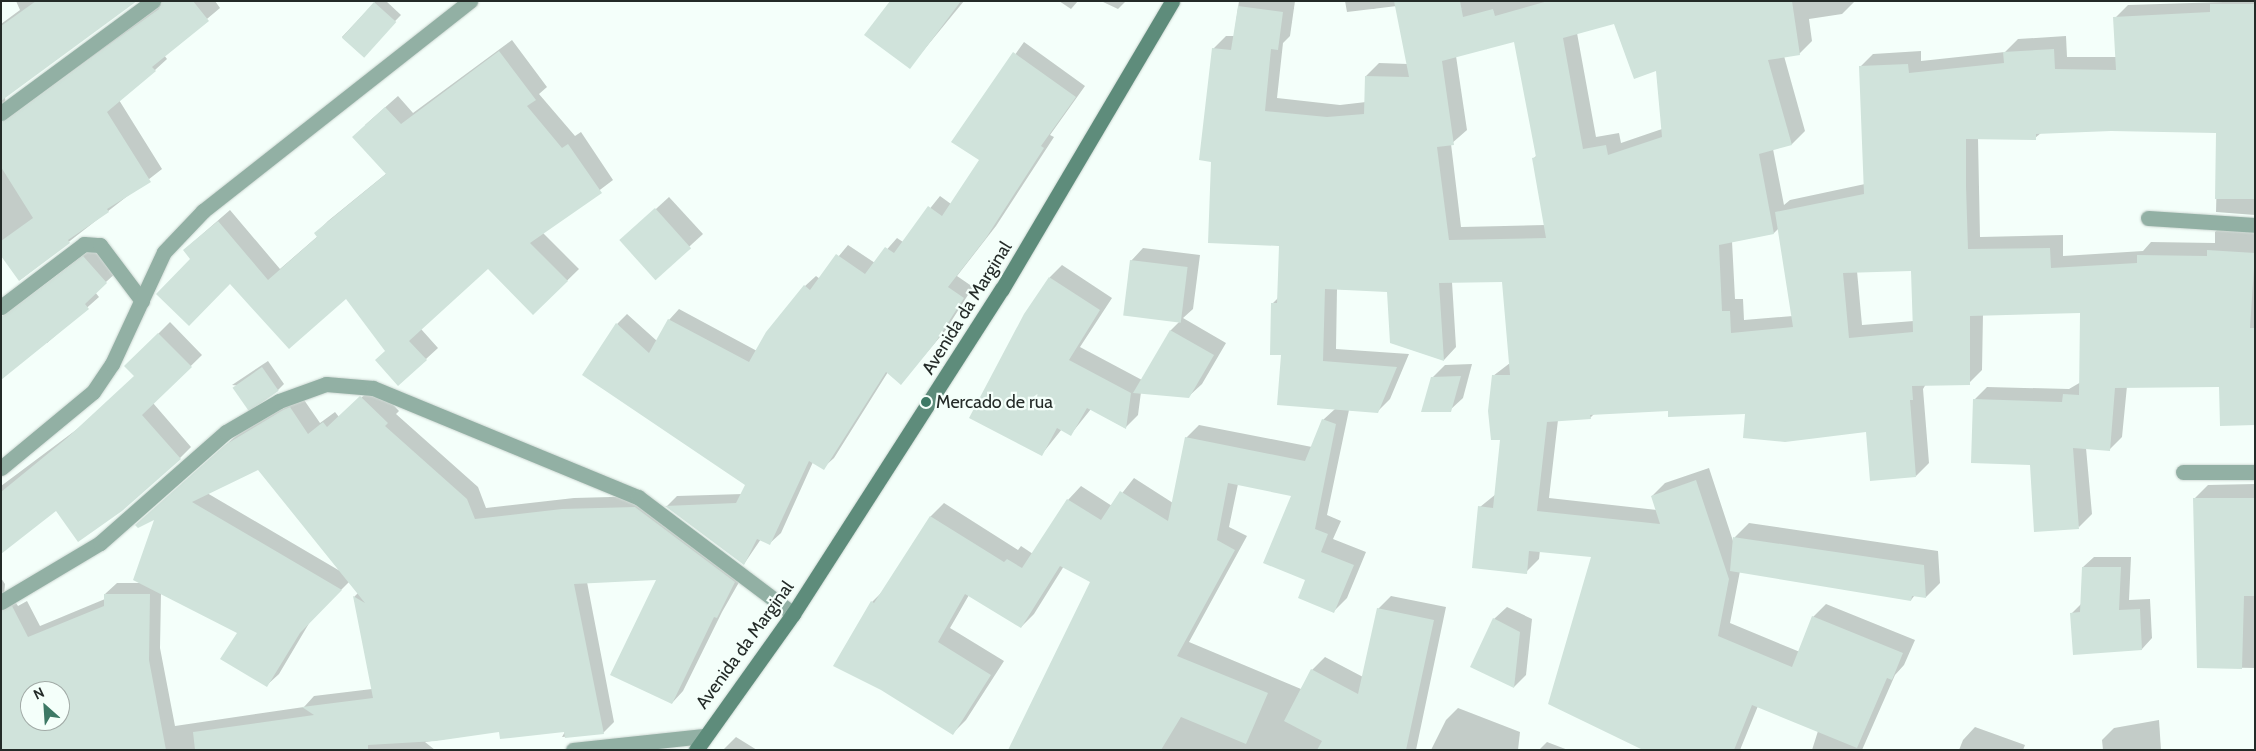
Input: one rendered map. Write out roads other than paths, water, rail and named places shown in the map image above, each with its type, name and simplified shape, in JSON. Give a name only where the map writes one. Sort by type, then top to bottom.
[{"type":"street","points":[[1,113],[153,1]]},
{"type":"street","points":[[1,468],[93,392],[112,364],[164,252],[203,211],[470,1]]},
{"type":"street","name":"Avenida da Marginal","points":[[696,750],[703,736],[793,614],[1002,289],[1172,1]]},
{"type":"street","points":[[2148,218],[2255,224]]},
{"type":"street","points":[[1,307],[84,244],[100,245],[142,300]]},
{"type":"street","points":[[1,602],[100,543],[226,432],[279,401],[326,384],[373,388],[638,497],[793,614]]},
{"type":"street","points":[[2183,472],[2255,472]]},
{"type":"street","points":[[574,750],[703,736]]},
{"type":"place","name":"Mercado de rua","points":[[926,402]]}]
